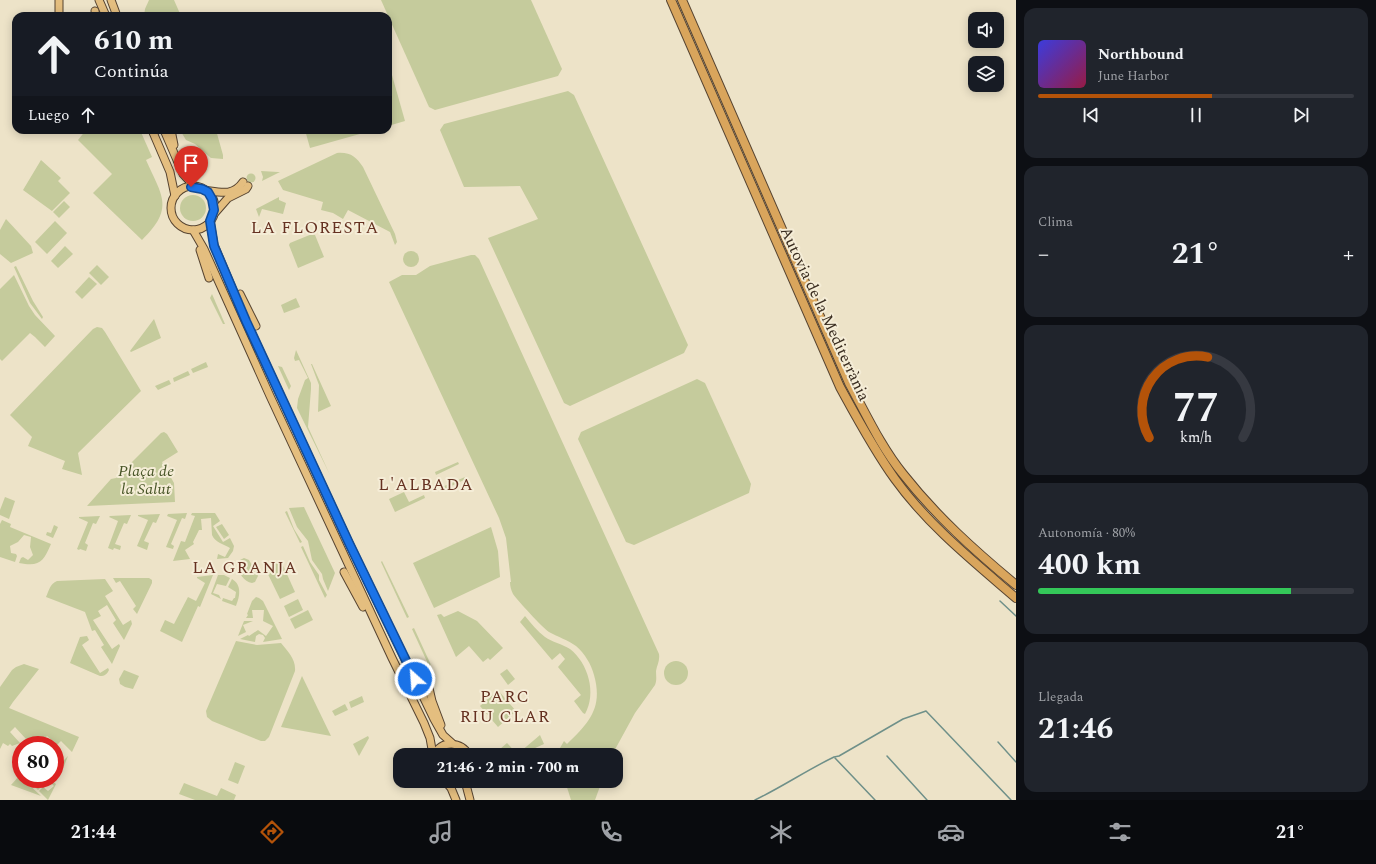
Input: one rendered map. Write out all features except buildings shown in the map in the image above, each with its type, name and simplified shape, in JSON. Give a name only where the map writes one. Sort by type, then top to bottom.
[{"type":"highway","points":[[58,12],[60,0]]},
{"type":"highway","points":[[99,0],[104,12]]},
{"type":"highway","points":[[111,0],[116,12]]},
{"type":"highway","name":"Autovia de la Mediterrània","points":[[671,0],[840,387],[871,443],[895,480],[926,516],[958,548],[1016,598]]},
{"type":"highway","name":"Autovia de la Mediterrània","points":[[682,0],[849,383],[878,438],[902,474],[931,507],[962,539],[1016,585]]},
{"type":"highway","points":[[152,134],[158,143],[170,172],[175,196]]},
{"type":"highway","points":[[166,134],[176,153]]},
{"type":"highway","points":[[171,134],[183,174],[195,187]]},
{"type":"highway","points":[[245,184],[246,189],[228,198],[202,228],[193,230],[181,226],[174,218],[171,208],[175,196],[184,188],[195,187],[204,190],[226,193],[236,190],[245,184]]},
{"type":"highway","points":[[204,190],[210,195],[214,202],[212,218],[214,246],[230,280],[246,321],[346,537],[434,719],[449,741],[463,748]]},
{"type":"highway","points":[[193,230],[204,249],[270,396],[392,658],[424,723],[432,748]]},
{"type":"highway","points":[[204,249],[200,250],[208,278]]},
{"type":"highway","points":[[230,280],[234,283],[256,326]]},
{"type":"highway","points":[[344,572],[392,658]]},
{"type":"highway","points":[[425,671],[432,701],[449,741]]},
{"type":"highway","points":[[440,748],[449,741]]},
{"type":"highway","points":[[451,788],[456,800]]},
{"type":"highway","points":[[467,788],[470,800]]},
{"type":"green space","points":[[149,0],[174,0],[179,12],[145,12]]},
{"type":"green space","points":[[381,0],[531,0],[562,69],[558,76],[435,110],[429,107],[392,25],[392,12],[386,12]]},
{"type":"green space","points":[[392,75],[405,121],[392,125]]},
{"type":"green space","points":[[568,91],[574,95],[688,345],[684,353],[570,406],[564,403],[488,238],[538,219],[520,186],[464,187],[440,130],[444,124]]},
{"type":"green space","points":[[83,134],[142,134],[152,157],[146,160],[157,183],[162,202],[162,210],[159,219],[142,240],[93,193],[112,174],[78,140]]},
{"type":"green space","points":[[182,134],[217,134],[223,159],[211,158],[195,144],[186,140]]},
{"type":"green space","points":[[306,134],[360,134],[310,148]]},
{"type":"green space","points":[[337,153],[350,154],[358,160],[363,167],[395,234],[397,242],[395,245],[390,232],[348,210],[343,219],[333,213],[321,210],[323,202],[283,190],[278,181]]},
{"type":"green space","points":[[41,160],[61,178],[58,181],[70,193],[52,211],[23,190]]},
{"type":"green space","points":[[261,171],[280,172],[262,181],[263,177]]},
{"type":"green space","points":[[249,174],[253,174],[255,178],[253,182],[249,182],[247,180],[247,176]]},
{"type":"green space","points":[[193,195],[202,199],[206,208],[202,217],[193,221],[184,217],[180,208],[184,199]]},
{"type":"green space","points":[[279,197],[279,200],[286,203],[283,214],[262,209],[259,217],[256,209]]},
{"type":"green space","points":[[64,201],[70,207],[59,218],[53,212]]},
{"type":"green space","points":[[6,219],[31,246],[33,253],[11,263],[0,254],[0,230]]},
{"type":"green space","points":[[55,221],[67,233],[47,254],[35,242]]},
{"type":"green space","points":[[312,234],[315,235],[324,257],[298,268],[289,245],[290,243]]},
{"type":"green space","points":[[65,246],[73,254],[58,268],[51,261]]},
{"type":"green space","points":[[411,251],[417,253],[419,259],[417,265],[411,267],[405,265],[403,259],[405,253]]},
{"type":"green space","points":[[471,255],[475,255],[479,259],[659,654],[655,685],[635,713],[616,748],[560,748],[564,741],[567,744],[582,728],[592,713],[597,696],[593,671],[587,659],[576,646],[549,632],[530,614],[511,590],[506,538],[499,518],[389,282],[402,275],[416,275],[430,266]]},
{"type":"green space","points":[[97,265],[109,277],[101,285],[89,273]]},
{"type":"green space","points":[[16,266],[33,301],[43,317],[42,319],[30,303],[14,267]]},
{"type":"green space","points":[[14,275],[35,315],[55,336],[45,347],[30,333],[2,361],[0,359],[0,289]]},
{"type":"green space","points":[[89,277],[97,284],[82,299],[75,292]]},
{"type":"green space","points":[[212,294],[225,324],[223,324],[210,298]]},
{"type":"green space","points":[[296,298],[300,307],[284,313],[281,305]]},
{"type":"green space","points":[[154,319],[161,338],[131,352],[130,351]]},
{"type":"green space","points":[[97,327],[102,328],[105,332],[141,391],[78,453],[82,475],[62,469],[65,461],[28,446],[32,437],[10,415],[93,329]]},
{"type":"green space","points":[[296,350],[311,383],[308,427],[330,475],[297,408],[298,399],[305,380],[308,378],[299,360],[295,361],[294,358]]},
{"type":"green space","points":[[206,362],[208,367],[193,373],[191,369]]},
{"type":"green space","points":[[311,364],[331,406],[318,412],[319,385]]},
{"type":"green space","points":[[278,366],[282,367],[291,386],[289,390]]},
{"type":"green space","points":[[188,371],[190,375],[174,382],[173,378]]},
{"type":"green space","points":[[697,379],[705,383],[751,484],[749,493],[634,545],[626,542],[578,439],[581,432]]},
{"type":"green space","points":[[169,380],[171,384],[158,390],[155,386]]},
{"type":"green space","name":"Plaça de la Salut","points":[[164,432],[167,434],[178,452],[162,462],[174,483],[175,502],[87,506],[111,479],[116,478],[161,433]]},
{"type":"green space","points":[[458,462],[459,464],[436,475],[435,472]]},
{"type":"green space","points":[[465,477],[466,479],[443,490],[442,487]]},
{"type":"green space","points":[[404,492],[409,502],[424,495],[425,498],[395,512],[389,499]]},
{"type":"green space","points":[[5,497],[15,501],[9,519],[0,515],[0,510]]},
{"type":"green space","points":[[304,507],[335,573],[328,591],[322,574],[312,560],[308,541],[297,527],[289,508]]},
{"type":"green space","points":[[287,511],[294,529],[302,542],[300,543],[285,512]]},
{"type":"green space","points":[[187,513],[185,519],[182,518],[171,544],[174,546],[173,549],[166,547],[177,520],[167,516],[168,514]]},
{"type":"green space","points":[[192,513],[215,513],[220,521],[213,526],[223,542],[230,538],[234,546],[233,551],[228,558],[217,559],[218,554],[225,557],[230,548],[220,543],[213,537],[211,518],[201,519],[202,530],[199,530],[193,542],[194,544],[185,550],[190,559],[173,561],[181,541],[185,542],[195,516],[191,515]]},
{"type":"green space","points":[[160,514],[156,523],[153,522],[144,541],[149,543],[147,550],[137,546],[148,520],[138,515]]},
{"type":"green space","points":[[131,515],[127,524],[124,523],[115,544],[121,546],[120,550],[108,548],[118,521],[109,517]]},
{"type":"green space","points":[[100,516],[96,524],[93,523],[85,543],[88,545],[86,551],[77,549],[88,522],[79,517]]},
{"type":"green space","points":[[2,520],[11,524],[10,527],[51,544],[46,555],[40,562],[32,564],[19,563],[21,558],[23,557],[28,560],[33,555],[30,547],[31,537],[24,535],[18,542],[10,546],[11,553],[16,554],[17,556],[15,562],[0,557],[0,524]]},
{"type":"green space","points":[[222,524],[229,535],[224,539],[216,527]]},
{"type":"green space","points":[[54,525],[58,527],[53,538],[46,535],[47,532],[51,533]]},
{"type":"green space","points":[[491,527],[498,551],[500,577],[434,608],[413,563]]},
{"type":"green space","points":[[303,546],[310,562],[319,575],[319,580],[327,595],[325,598],[301,547]]},
{"type":"green space","points":[[244,558],[249,560],[258,576],[255,582],[249,582],[243,578],[239,571],[238,561]]},
{"type":"green space","points":[[281,561],[295,592],[280,599],[265,568]]},
{"type":"green space","points":[[382,561],[409,617],[407,618],[381,562]]},
{"type":"green space","points":[[213,575],[200,607],[198,606],[182,642],[160,631],[165,620],[174,624],[188,597],[196,601],[205,583],[197,577]]},
{"type":"green space","points":[[218,575],[224,575],[230,578],[226,586],[217,584],[213,593],[219,595],[221,599],[211,594]]},
{"type":"green space","points":[[113,578],[149,578],[152,580],[152,583],[137,614],[133,609],[136,606],[120,581],[116,583]]},
{"type":"green space","points":[[105,579],[113,591],[105,596],[123,625],[131,620],[132,624],[124,640],[113,623],[116,620],[107,605],[98,611],[101,616],[93,620],[112,649],[119,644],[120,646],[112,664],[101,647],[104,645],[95,630],[92,631],[85,612],[46,597],[51,586],[57,581]]},
{"type":"green space","points":[[232,579],[239,588],[236,606],[222,601],[223,598],[232,601],[235,598],[236,592],[228,587]]},
{"type":"green space","points":[[256,597],[263,601],[282,639],[263,642],[265,638],[263,635],[259,634],[256,636],[255,642],[240,639],[248,635],[249,636],[258,630],[266,636],[273,626],[263,621],[264,610],[252,610],[253,618],[246,618],[252,601]]},
{"type":"green space","points":[[298,599],[303,610],[289,617],[284,606]]},
{"type":"green space","points":[[308,610],[313,620],[295,629],[290,619]]},
{"type":"green space","points":[[458,611],[477,621],[503,648],[490,660],[488,658],[483,662],[469,646],[456,657],[437,615],[441,614],[444,617]]},
{"type":"green space","points":[[525,616],[542,635],[570,649],[582,662],[589,679],[590,688],[589,706],[585,714],[574,701],[581,695],[558,667],[565,659],[560,653],[552,660],[520,622]]},
{"type":"green space","points":[[244,621],[253,621],[243,625],[246,632],[238,636]]},
{"type":"green space","points":[[414,628],[431,665],[429,666],[412,629]]},
{"type":"green space","points":[[87,636],[89,640],[82,645],[100,673],[108,668],[109,670],[105,675],[100,676],[70,663],[80,637]]},
{"type":"green space","points":[[236,641],[257,645],[281,643],[291,656],[294,663],[295,671],[269,737],[265,741],[261,741],[212,721],[207,717],[206,711]]},
{"type":"green space","points":[[676,661],[684,665],[688,673],[684,681],[676,685],[668,681],[664,673],[668,665]]},
{"type":"green space","points":[[24,664],[39,669],[9,708],[79,737],[72,752],[64,744],[64,736],[23,736],[15,727],[10,732],[14,736],[12,736],[12,746],[10,744],[8,746],[3,743],[0,749],[0,687],[12,670]]},
{"type":"green space","points":[[507,669],[515,679],[508,685],[500,674]]},
{"type":"green space","points":[[124,670],[139,676],[133,689],[120,684],[119,679]]},
{"type":"green space","points":[[302,676],[331,736],[281,727]]},
{"type":"green space","points":[[498,690],[516,711],[498,727],[480,706]]},
{"type":"green space","points":[[362,696],[364,702],[351,708],[349,702]]},
{"type":"green space","points":[[345,704],[348,710],[335,716],[332,711]]},
{"type":"green space","points":[[540,735],[544,744],[535,748],[525,748]]},
{"type":"green space","points":[[368,736],[369,738],[359,756],[353,744]]},
{"type":"green space","points":[[507,743],[512,748],[501,748]]},
{"type":"green space","points":[[68,756],[64,766],[64,760]]},
{"type":"green space","points":[[235,762],[245,766],[238,784],[228,780]]},
{"type":"green space","points":[[184,783],[217,796],[221,788],[236,795],[234,800],[195,800],[179,794]]},
{"type":"green space","points":[[19,788],[33,788],[41,796]]},
{"type":"green space","points":[[44,788],[48,791],[54,788],[48,800],[39,791]]},
{"type":"green space","points":[[567,788],[599,788],[595,800],[571,800]]},
{"type":"waterway","points":[[1000,601],[1016,616]]},
{"type":"waterway","points":[[755,800],[824,762],[839,756],[903,719],[926,711],[1011,800]]},
{"type":"waterway","points":[[998,742],[1016,762]]},
{"type":"waterway","points":[[887,756],[927,800]]},
{"type":"waterway","points":[[835,758],[875,800]]},
{"type":"district","name":"LA FLORESTA","points":[[315,228]]},
{"type":"district","name":"L'ALBADA","points":[[426,485]]},
{"type":"district","name":"LA GRANJA","points":[[245,568]]},
{"type":"district","name":"PARC RIU CLAR","points":[[505,707]]},
{"type":"route","points":[[191,187],[198,187],[208,192],[214,202],[213,216],[210,221],[214,246],[230,280],[246,321],[349,543],[415,679]]}]
